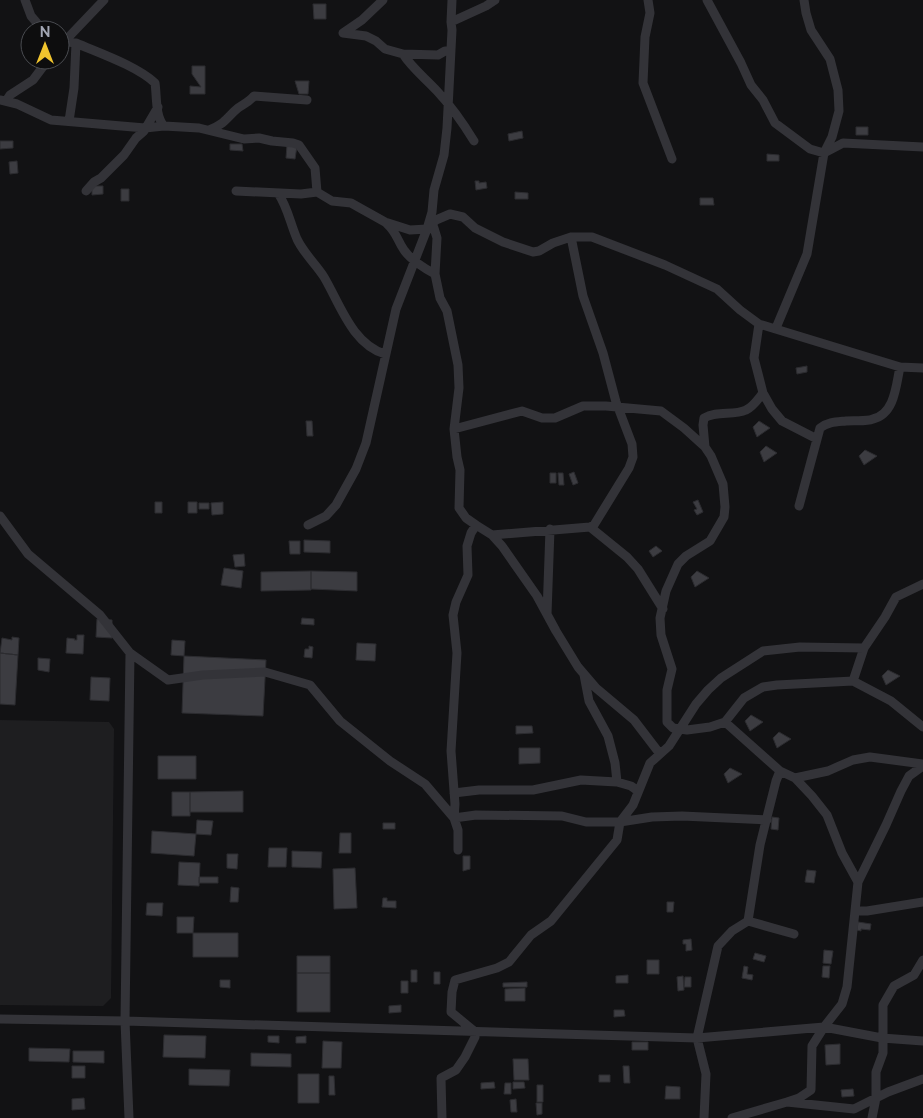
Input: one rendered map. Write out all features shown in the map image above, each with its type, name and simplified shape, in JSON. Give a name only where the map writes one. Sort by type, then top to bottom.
[{"type":"street","points":[[25,0],[34,20]]},
{"type":"street","points":[[70,34],[104,0]]},
{"type":"street","points":[[383,0],[362,20],[343,33],[366,36],[376,41],[384,49],[403,54],[438,54],[451,51]]},
{"type":"street","points":[[308,525],[326,516],[336,505],[356,469],[366,443],[396,309],[427,229],[447,138],[452,0]]},
{"type":"street","points":[[451,22],[495,0]]},
{"type":"street","points":[[648,0],[650,14],[645,37],[643,83],[647,98],[664,135],[672,159]]},
{"type":"street","points":[[707,0],[741,62],[751,85],[763,100],[775,123],[810,149],[824,153],[843,143],[923,147]]},
{"type":"street","points":[[776,328],[807,254],[824,153],[832,138],[839,111],[838,90],[830,59],[811,30],[804,0]]},
{"type":"street","points":[[70,43],[76,43],[98,52],[148,76],[155,83],[161,123],[164,126]]},
{"type":"street","points":[[69,121],[74,88],[76,43]]},
{"type":"street","points":[[403,54],[412,68],[437,91],[474,141]]},
{"type":"street","points":[[3,101],[33,80],[40,70]]},
{"type":"street","points":[[209,130],[225,122],[254,96],[307,100]]},
{"type":"street","points":[[3,101],[17,104],[51,120],[145,128],[164,126],[209,130],[244,139],[259,138],[300,145],[315,168],[317,192]]},
{"type":"street","points":[[86,191],[117,163],[151,122],[158,106]]},
{"type":"street","points":[[236,191],[317,192],[332,201],[350,203],[384,222],[395,231],[404,250],[420,266],[435,274]]},
{"type":"street","points":[[278,193],[288,210],[298,240],[308,257],[325,278],[336,304],[357,334],[375,351],[385,354]]},
{"type":"street","points":[[427,229],[436,220],[450,214],[463,217],[475,228],[494,238],[533,252],[538,252],[553,243],[571,237],[592,237],[717,289],[759,324],[900,367],[923,368]]},
{"type":"street","points":[[384,222],[410,230],[434,228],[437,238],[435,274],[440,298],[447,311],[456,349],[459,378],[454,429],[460,470],[459,508],[466,518],[492,534],[537,596],[556,632],[584,674],[596,688],[634,720],[660,754]]},
{"type":"street","points":[[492,534],[590,527],[594,524],[629,468],[632,457],[632,444],[583,296],[571,237]]},
{"type":"street","points":[[759,324],[754,358],[763,393],[772,409],[782,421],[816,439]]},
{"type":"street","points":[[799,506],[820,428],[831,422],[873,420],[888,411],[900,367]]},
{"type":"street","points":[[705,447],[704,418],[711,414],[746,410],[763,393]]},
{"type":"street","points":[[454,429],[522,411],[542,418],[555,418],[583,406],[661,411],[705,447],[711,456],[722,484],[725,497],[724,518],[710,541],[686,556],[678,564],[666,591],[660,618],[661,635],[672,669],[668,690],[667,722],[673,728],[693,730],[725,722],[744,698],[763,687],[854,681],[891,701],[923,727]]},
{"type":"street","points":[[0,516],[28,554],[100,614],[130,653],[168,680],[203,675],[264,672],[310,685],[340,721],[390,761],[425,784],[454,818],[458,830],[458,850]]},
{"type":"street","points":[[454,818],[456,804],[451,751],[457,653],[453,615],[456,602],[468,575],[467,546],[471,532],[476,525]]},
{"type":"street","points":[[590,527],[627,557],[638,569],[662,609]]},
{"type":"street","points":[[547,614],[550,529]]},
{"type":"street","points":[[854,681],[864,648],[886,618],[896,597],[923,584]]},
{"type":"street","points":[[442,1118],[441,1078],[456,1070],[475,1037],[474,1031],[451,1012],[455,980],[497,968],[508,962],[531,935],[551,921],[617,840],[620,822],[632,805],[650,763],[660,754],[680,729],[696,704],[708,690],[731,671],[763,651],[800,646],[864,648]]},
{"type":"street","points":[[129,1118],[125,1020],[130,653]]},
{"type":"street","points":[[584,674],[589,701],[609,741],[615,763],[617,782]]},
{"type":"street","points":[[725,722],[780,772],[795,778],[812,796],[827,815],[842,853],[858,882]]},
{"type":"street","points":[[795,778],[828,771],[853,760],[870,757],[923,765]]},
{"type":"street","points":[[732,1118],[799,1098],[811,1090],[812,1046],[842,1004],[847,987],[858,882],[909,776],[923,765]]},
{"type":"street","points":[[748,921],[760,845],[780,772]]},
{"type":"street","points":[[454,793],[479,790],[533,790],[581,780],[617,782],[631,786],[638,791]]},
{"type":"street","points":[[454,818],[476,815],[562,816],[586,822],[620,822],[652,817],[682,816],[767,820]]},
{"type":"street","points":[[855,911],[867,911],[923,902]]},
{"type":"street","points":[[704,1118],[706,1074],[696,1038],[718,946],[732,931],[748,921],[794,934]]},
{"type":"street","points":[[872,1118],[876,1098],[876,1072],[883,1053],[883,1005],[894,986],[914,975],[923,960]]},
{"type":"street","points":[[0,1019],[125,1020],[696,1038],[824,1027],[882,1038],[923,1041]]},
{"type":"street","points":[[787,1102],[854,1109],[923,1078]]},
{"type":"shaded area","points":[[0,720],[109,722],[114,729],[111,998],[103,1006],[0,1005]]},
{"type":"building","points":[[313,4],[326,4],[326,19],[314,19]]},
{"type":"building","points":[[192,66],[205,66],[205,94],[190,94],[190,86],[201,87],[192,74]]},
{"type":"building","points":[[295,81],[309,81],[308,94],[299,94]]},
{"type":"building","points":[[856,127],[868,127],[868,135],[856,135]]},
{"type":"building","points":[[522,131],[523,138],[509,141],[508,134]]},
{"type":"building","points":[[0,141],[13,141],[13,148],[0,149]]},
{"type":"building","points":[[230,144],[242,144],[243,151],[230,150]]},
{"type":"building","points":[[287,145],[297,146],[295,159],[286,158]]},
{"type":"building","points":[[767,154],[779,155],[779,161],[767,161]]},
{"type":"building","points":[[17,161],[18,173],[10,174],[9,162]]},
{"type":"building","points":[[475,181],[479,181],[479,183],[486,182],[487,188],[476,190]]},
{"type":"building","points":[[92,186],[103,186],[103,194],[92,195]]},
{"type":"building","points":[[121,189],[129,189],[129,201],[121,201]]},
{"type":"building","points":[[515,192],[528,193],[528,199],[515,199]]},
{"type":"building","points":[[700,198],[713,198],[714,205],[700,205]]},
{"type":"building","points":[[807,366],[807,372],[797,374],[796,368]]},
{"type":"building","points":[[306,421],[312,421],[313,436],[307,436]]},
{"type":"building","points":[[759,421],[770,428],[757,437],[753,427]]},
{"type":"building","points":[[766,446],[777,453],[764,462],[760,452]]},
{"type":"building","points":[[865,450],[877,456],[864,465],[859,456]]},
{"type":"building","points":[[574,472],[578,483],[573,485],[569,474]]},
{"type":"building","points":[[550,473],[556,473],[556,483],[550,483]]},
{"type":"building","points":[[558,473],[563,473],[564,485],[559,485]]},
{"type":"building","points":[[698,500],[703,512],[697,515],[694,510],[697,509],[693,502]]},
{"type":"building","points":[[155,502],[162,502],[162,513],[155,513]]},
{"type":"building","points":[[188,502],[197,502],[197,513],[188,513]]},
{"type":"building","points":[[223,502],[223,514],[212,515],[211,503]]},
{"type":"building","points":[[199,503],[209,503],[209,509],[199,509]]},
{"type":"building","points":[[304,540],[330,541],[330,553],[304,552]]},
{"type":"building","points":[[289,541],[300,541],[300,554],[290,554]]},
{"type":"building","points":[[656,546],[662,551],[653,557],[649,551]]},
{"type":"building","points":[[244,554],[245,566],[235,567],[233,555]]},
{"type":"building","points":[[224,568],[243,571],[241,588],[221,585]]},
{"type":"building","points":[[311,571],[311,590],[261,591],[261,572]]},
{"type":"building","points":[[311,571],[357,572],[357,591],[311,589]]},
{"type":"building","points":[[697,571],[709,578],[695,587],[691,577]]},
{"type":"building","points":[[302,618],[314,619],[314,625],[301,624]]},
{"type":"building","points":[[97,619],[112,620],[112,638],[96,637]]},
{"type":"building","points":[[77,635],[84,635],[83,654],[66,653],[67,638],[77,640]]},
{"type":"building","points":[[12,637],[19,638],[18,655],[0,653],[2,638],[12,640]]},
{"type":"building","points":[[172,640],[185,641],[184,656],[171,655]]},
{"type":"building","points":[[357,643],[376,644],[375,661],[356,660]]},
{"type":"building","points":[[309,646],[313,647],[312,658],[304,657],[305,649],[309,649]]},
{"type":"building","points":[[0,653],[18,655],[15,705],[0,704]]},
{"type":"building","points":[[184,656],[266,660],[263,716],[182,713]]},
{"type":"building","points":[[38,658],[50,659],[49,672],[38,670]]},
{"type":"building","points":[[888,670],[900,676],[886,685],[882,676]]},
{"type":"building","points":[[91,677],[110,678],[109,701],[90,700]]},
{"type":"building","points":[[751,715],[763,722],[750,731],[745,721]]},
{"type":"building","points":[[516,726],[532,726],[533,733],[516,734]]},
{"type":"building","points":[[779,732],[791,739],[777,748],[773,738]]},
{"type":"building","points":[[519,748],[540,748],[540,763],[519,764]]},
{"type":"building","points":[[158,756],[196,756],[196,779],[158,779]]},
{"type":"building","points":[[730,768],[742,774],[728,783],[724,774]]},
{"type":"building","points":[[243,791],[243,812],[190,812],[190,792]]},
{"type":"building","points":[[172,792],[190,792],[190,816],[172,816]]},
{"type":"building","points":[[772,817],[779,818],[778,830],[771,829]]},
{"type":"building","points":[[197,820],[213,821],[211,835],[196,834]]},
{"type":"building","points":[[383,823],[395,823],[395,829],[383,829]]},
{"type":"building","points":[[152,831],[196,834],[194,856],[151,853]]},
{"type":"building","points":[[340,833],[351,833],[351,853],[339,853]]},
{"type":"building","points":[[269,848],[287,848],[286,867],[268,867]]},
{"type":"building","points":[[292,851],[322,852],[321,868],[292,867]]},
{"type":"building","points":[[227,854],[238,854],[237,869],[227,868]]},
{"type":"building","points":[[463,856],[470,856],[470,869],[463,871]]},
{"type":"building","points":[[179,862],[200,863],[199,886],[178,885]]},
{"type":"building","points":[[355,868],[357,908],[334,909],[333,869]]},
{"type":"building","points":[[807,870],[816,871],[814,883],[805,882]]},
{"type":"building","points":[[199,877],[218,877],[218,883],[199,883]]},
{"type":"building","points":[[231,887],[239,888],[238,902],[230,902]]},
{"type":"building","points":[[383,898],[387,898],[387,901],[396,901],[396,908],[382,907]]},
{"type":"building","points":[[667,902],[674,902],[673,912],[667,912]]},
{"type":"building","points":[[147,903],[163,903],[162,916],[146,915]]},
{"type":"building","points":[[177,917],[194,917],[193,933],[177,933]]},
{"type":"building","points":[[858,922],[871,924],[870,930],[857,930]]},
{"type":"building","points":[[193,933],[238,933],[238,957],[193,957]]},
{"type":"building","points":[[691,939],[692,950],[686,951],[686,944],[683,944],[683,940]]},
{"type":"building","points":[[824,950],[833,951],[831,964],[823,963]]},
{"type":"building","points":[[755,953],[766,956],[764,962],[753,959]]},
{"type":"building","points":[[297,956],[330,956],[330,973],[297,973]]},
{"type":"building","points":[[647,960],[659,960],[659,974],[647,974]]},
{"type":"building","points":[[744,966],[748,967],[747,974],[753,975],[752,980],[742,978]]},
{"type":"building","points":[[823,966],[830,966],[829,978],[822,977]]},
{"type":"building","points":[[411,970],[417,970],[417,982],[411,982]]},
{"type":"building","points":[[434,972],[440,972],[440,984],[434,984]]},
{"type":"building","points":[[297,973],[330,973],[330,1012],[297,1012]]},
{"type":"building","points":[[628,975],[628,983],[616,983],[616,976]]},
{"type":"building","points":[[683,976],[684,990],[678,991],[677,977]]},
{"type":"building","points":[[685,977],[691,977],[691,987],[684,987]]},
{"type":"building","points":[[220,980],[230,980],[230,988],[220,987]]},
{"type":"building","points":[[401,981],[408,981],[408,993],[401,993]]},
{"type":"building","points":[[527,982],[527,987],[503,987],[503,983]]},
{"type":"building","points":[[525,988],[525,1001],[505,1001],[505,989]]},
{"type":"building","points":[[401,1005],[401,1012],[389,1013],[389,1006]]},
{"type":"building","points":[[614,1010],[624,1010],[625,1016],[614,1017]]},
{"type":"building","points":[[164,1035],[206,1036],[205,1058],[163,1057]]},
{"type":"building","points":[[268,1036],[279,1036],[279,1043],[268,1042]]},
{"type":"building","points":[[306,1036],[306,1043],[296,1043],[296,1037]]},
{"type":"building","points":[[323,1041],[342,1042],[341,1068],[322,1068]]},
{"type":"building","points":[[632,1042],[648,1042],[648,1050],[632,1050]]},
{"type":"building","points":[[840,1044],[840,1064],[826,1065],[825,1045]]},
{"type":"building","points":[[29,1048],[70,1049],[69,1062],[29,1061]]},
{"type":"building","points":[[73,1051],[104,1051],[104,1063],[73,1062]]},
{"type":"building","points":[[251,1053],[291,1054],[291,1067],[251,1066]]},
{"type":"building","points":[[513,1059],[528,1059],[529,1080],[514,1080]]},
{"type":"building","points":[[72,1066],[85,1066],[85,1078],[72,1078]]},
{"type":"building","points":[[623,1066],[629,1066],[630,1083],[624,1083]]},
{"type":"building","points":[[189,1069],[230,1070],[229,1086],[189,1085]]},
{"type":"building","points":[[298,1074],[319,1074],[319,1103],[298,1103]]},
{"type":"building","points":[[599,1075],[610,1075],[610,1082],[599,1082]]},
{"type":"building","points":[[329,1076],[334,1076],[335,1095],[329,1095]]},
{"type":"building","points":[[494,1082],[495,1088],[481,1089],[481,1083]]},
{"type":"building","points":[[513,1082],[524,1082],[525,1088],[513,1089]]},
{"type":"building","points":[[505,1083],[511,1083],[511,1094],[504,1094]]},
{"type":"building","points":[[537,1085],[543,1085],[543,1102],[537,1102]]},
{"type":"building","points":[[666,1086],[680,1087],[680,1099],[665,1099]]},
{"type":"building","points":[[853,1089],[854,1096],[842,1097],[841,1090]]},
{"type":"building","points":[[84,1098],[85,1109],[72,1110],[72,1099]]},
{"type":"building","points":[[516,1099],[517,1112],[511,1112],[510,1100]]},
{"type":"building","points":[[536,1103],[542,1103],[542,1114],[537,1115]]}]
